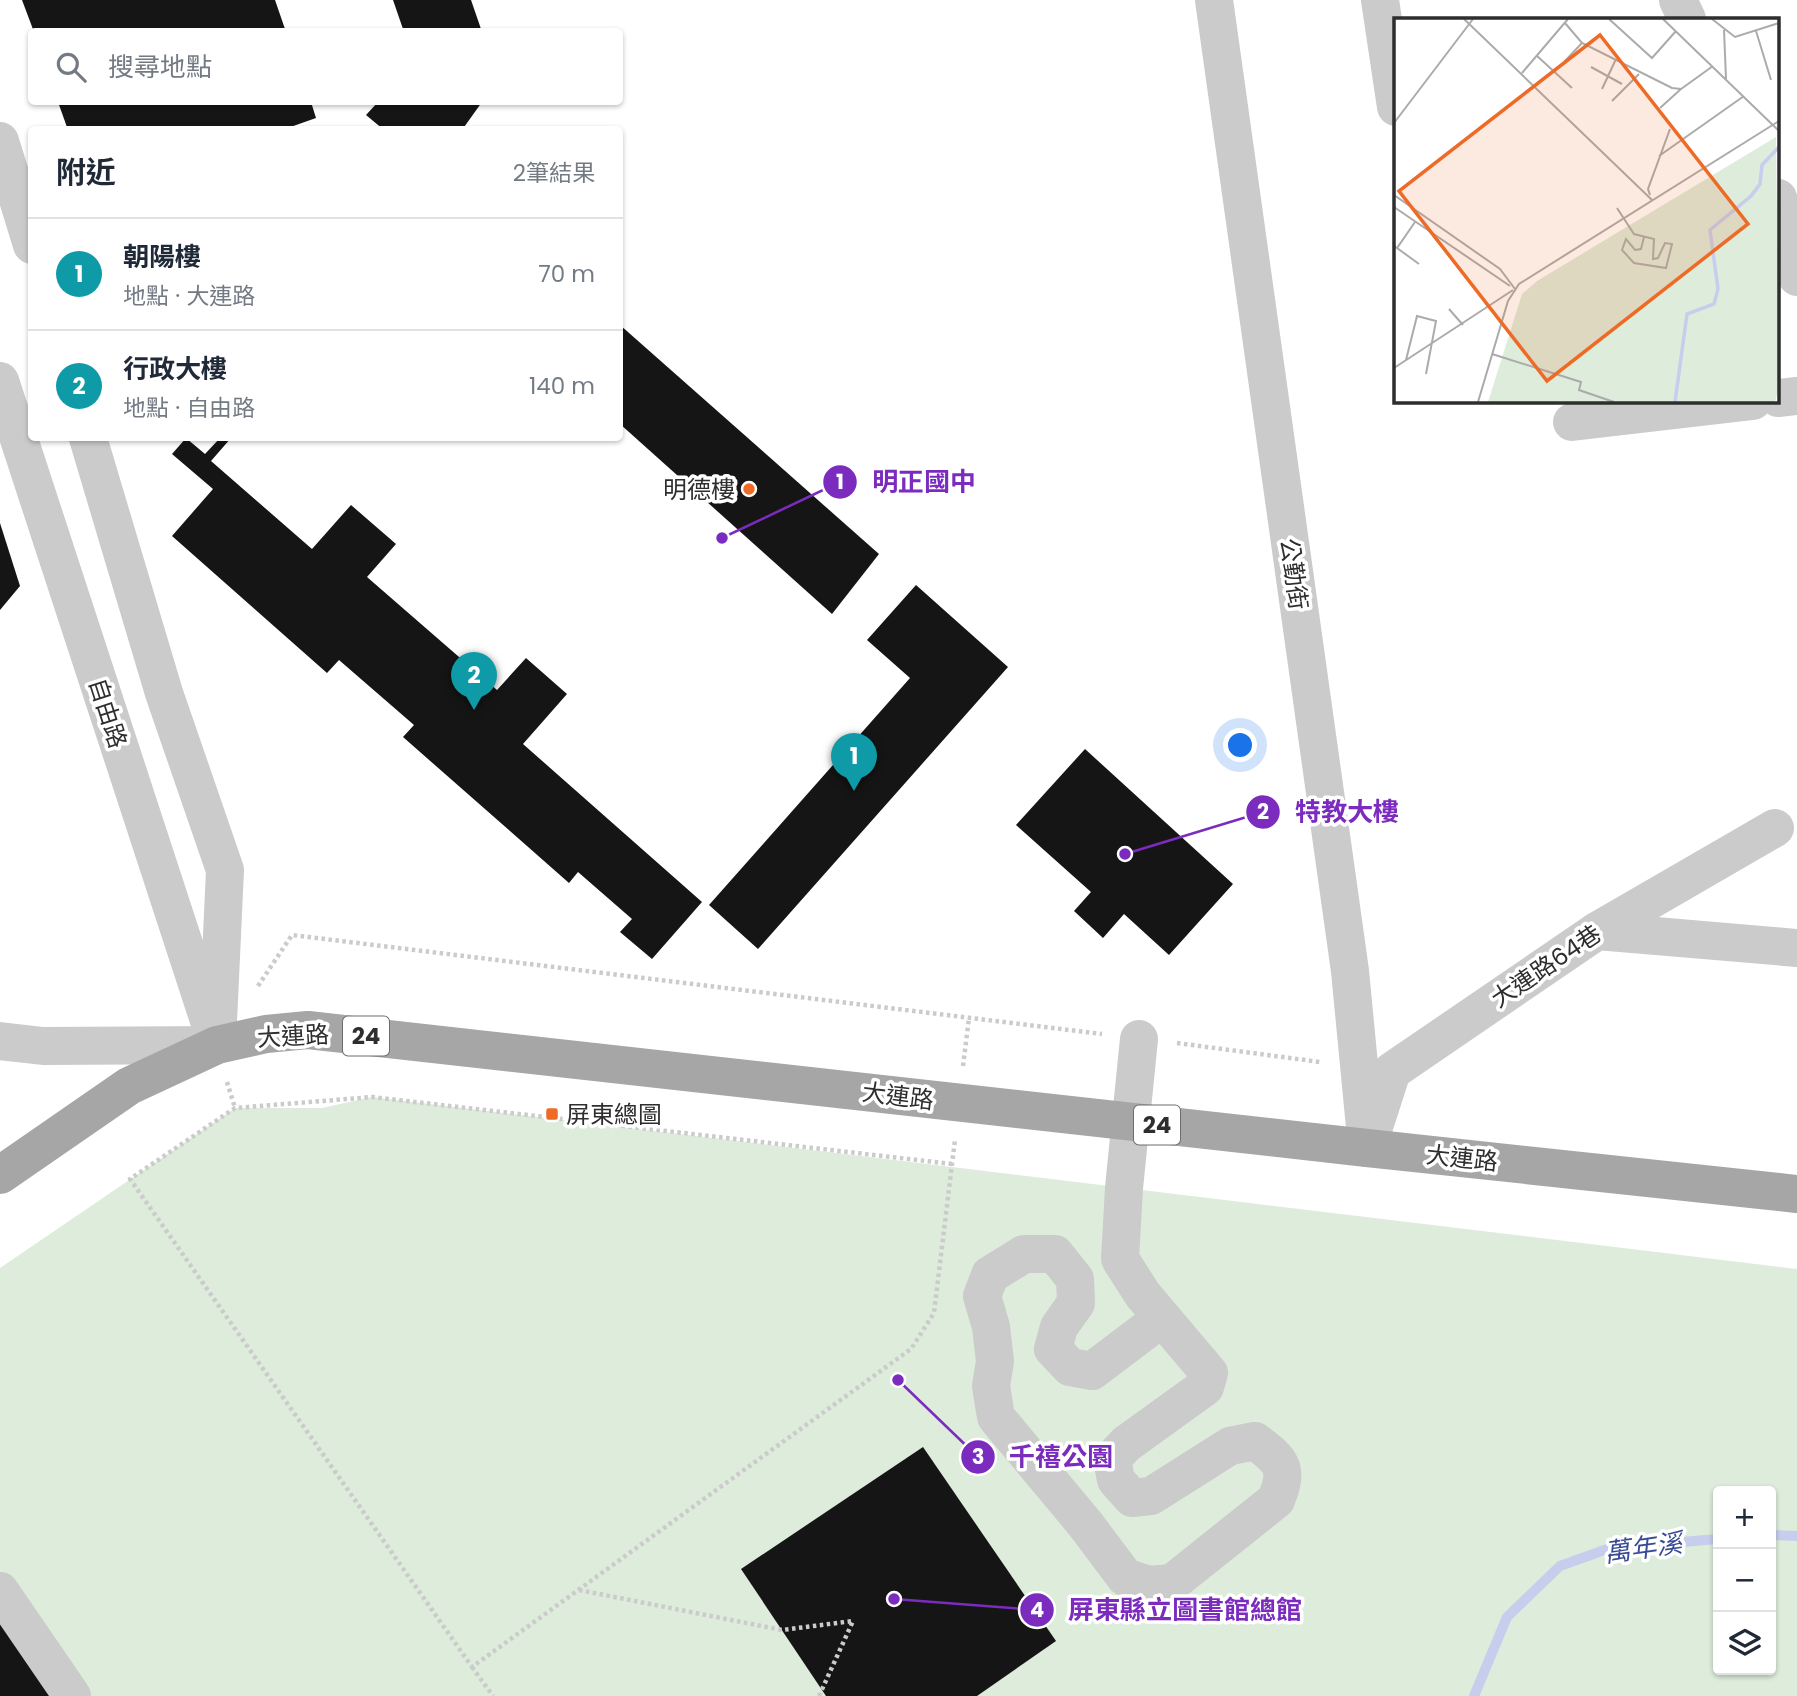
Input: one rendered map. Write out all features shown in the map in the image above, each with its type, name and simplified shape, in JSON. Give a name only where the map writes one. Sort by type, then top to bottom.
[{"type":"main road","name":"大連路","points":[[216,1045],[266,1034],[308,1030],[1797,1194]]},
{"type":"main road","name":"24","points":[[0,1175],[129,1086],[216,1045]]},
{"type":"street","name":"公勤街","points":[[1214,0],[1350,971],[1367,1148]]},
{"type":"street","points":[[1380,0],[1394,94]]},
{"type":"street","points":[[1678,0],[1687,18]]},
{"type":"street","points":[[0,141],[28,232]]},
{"type":"street","points":[[1780,210],[1786,247],[1797,277]]},
{"type":"street","name":"自由路","points":[[0,381],[216,1045]]},
{"type":"street","points":[[1572,422],[1743,402]]},
{"type":"street","points":[[89,441],[164,693],[225,870],[216,1045]]},
{"type":"street","name":"大連路64巷","points":[[1367,1148],[1392,1071],[1597,931],[1775,828]]},
{"type":"street","points":[[1597,931],[1797,948]]},
{"type":"street","points":[[1139,1039],[1124,1188],[1120,1259],[1143,1295],[1209,1373],[1205,1387],[1126,1444],[1112,1458],[1116,1480],[1132,1498],[1151,1496],[1230,1446],[1255,1441],[1279,1458],[1284,1480],[1276,1500],[1172,1583],[1149,1586],[1125,1577],[1086,1525],[996,1417],[991,1386],[995,1361],[992,1326],[982,1296],[989,1275],[1024,1254],[1055,1254],[1075,1279],[1076,1303],[1059,1326],[1053,1349],[1070,1367],[1092,1371],[1162,1318]]},
{"type":"street","name":"大連路","points":[[0,1041],[43,1046],[216,1045]]},
{"type":"street","points":[[0,1591],[72,1696]]},
{"type":"path","points":[[254,990],[292,935],[1320,1061],[1328,1072]]},
{"type":"path","points":[[472,1667],[911,1349],[934,1313],[969,1018]]},
{"type":"path","points":[[216,1045],[235,1108]]},
{"type":"path","points":[[493,1696],[131,1179],[235,1108],[372,1097],[952,1164]]},
{"type":"path","points":[[578,1590],[782,1630],[853,1620],[819,1696]]},
{"type":"green space","points":[[372,1097],[1797,1269],[1797,1696],[0,1696],[0,1268],[235,1108],[322,1108]]},
{"type":"building","points":[[22,0],[275,0],[285,28],[32,28]]},
{"type":"building","points":[[393,0],[471,0],[481,28],[403,28]]},
{"type":"building","points":[[59,105],[312,105],[316,118],[293,126],[67,126]]},
{"type":"building","points":[[375,105],[480,105],[465,126],[379,126],[366,115]]},
{"type":"building","name":"明德樓","points":[[623,328],[879,554],[832,614],[623,427]]},
{"type":"building","points":[[183,441],[190,441],[205,454],[217,441],[228,441],[211,461],[312,549],[351,505],[396,544],[367,577],[497,690],[526,658],[567,694],[523,744],[702,902],[652,959],[620,932],[632,919],[578,872],[569,883],[403,737],[414,725],[339,660],[327,673],[172,536],[213,489],[172,454]]},
{"type":"building","points":[[0,523],[20,586],[0,610]]},
{"type":"building","points":[[916,585],[1008,667],[758,949],[709,905],[910,678],[867,640]]},
{"type":"building","points":[[1085,749],[1233,884],[1169,955],[1124,914],[1103,938],[1074,911],[1091,892],[1016,825]]},
{"type":"building","points":[[923,1447],[1056,1641],[977,1696],[826,1696],[741,1569]]},
{"type":"building","points":[[0,1620],[53,1696],[0,1696]]},
{"type":"waterway","name":"萬年溪","points":[[1776,1535],[1797,1536]]},
{"type":"waterway","name":"萬年溪","points":[[1474,1696],[1507,1617],[1560,1566],[1610,1548],[1713,1539]]},
{"type":"place","name":"明德樓","points":[[749,489]]},
{"type":"place","name":"明正國中","points":[[722,538]]},
{"type":"place","name":"行政大樓","points":[[474,710]]},
{"type":"place","name":"朝陽樓","points":[[854,791]]},
{"type":"place","name":"特教大樓","points":[[1125,854]]},
{"type":"place","name":"屏東總圖","points":[[552,1114]]},
{"type":"place","name":"千禧公園","points":[[898,1380]]},
{"type":"place","name":"屏東縣立圖書館總館","points":[[894,1599]]}]
